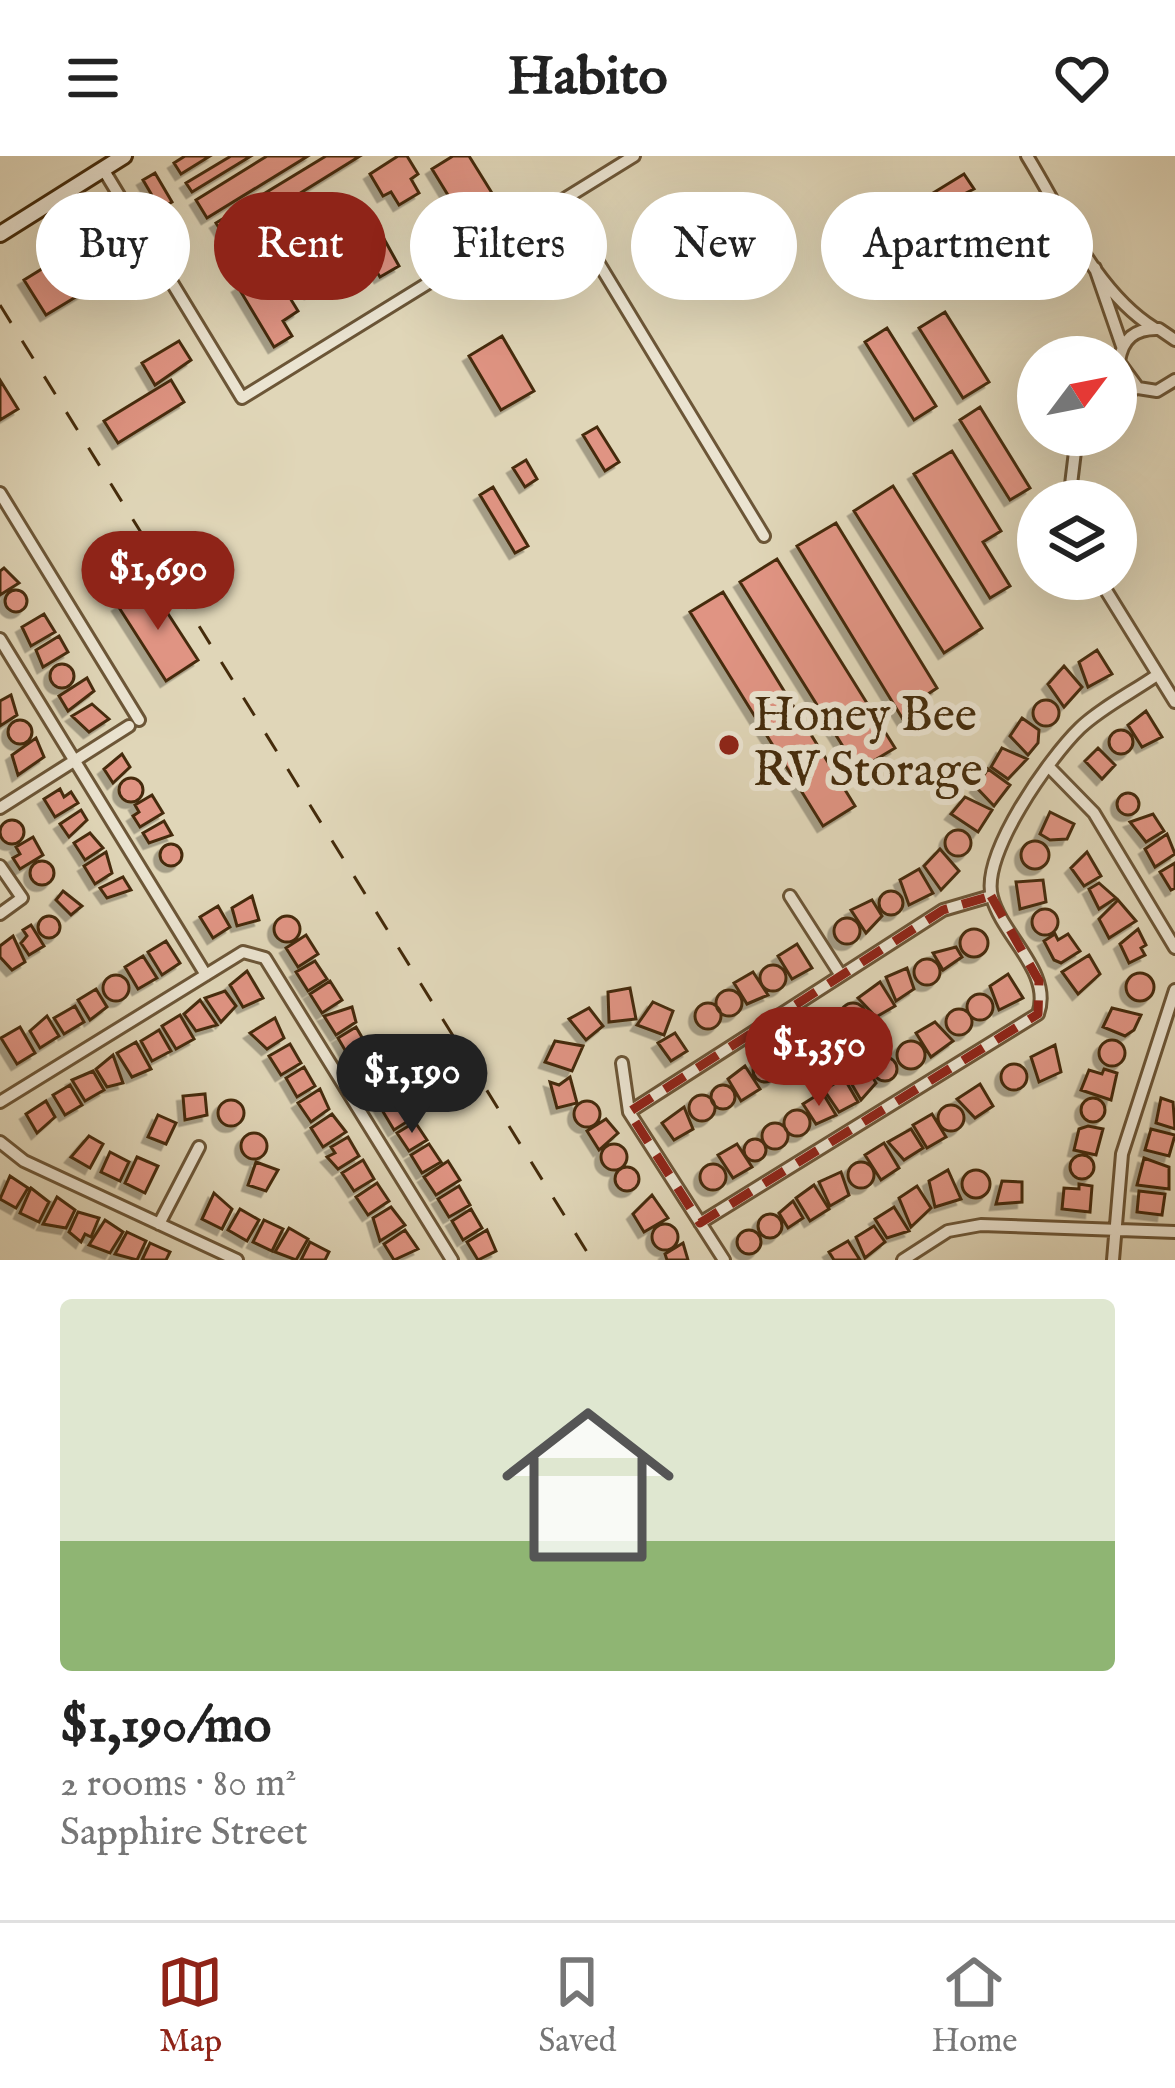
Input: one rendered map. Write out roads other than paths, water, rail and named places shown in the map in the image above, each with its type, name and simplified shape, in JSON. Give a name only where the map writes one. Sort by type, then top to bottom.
[{"type":"main road","points":[[0,234],[124,156]]},
{"type":"street","points":[[576,192],[634,156]]},
{"type":"street","points":[[1027,156],[1094,265],[1129,309],[1175,340]]},
{"type":"street","points":[[103,169],[242,398],[410,294]]},
{"type":"street","points":[[1094,265],[1115,336]]},
{"type":"street","points":[[607,277],[764,536]]},
{"type":"street","points":[[1132,336],[1175,323]]},
{"type":"street","points":[[1138,388],[1157,391],[1175,380]]},
{"type":"street","points":[[0,493],[134,723],[0,808]]},
{"type":"street","points":[[1112,600],[1175,702]]},
{"type":"street","points":[[0,639],[206,975]]},
{"type":"street","points":[[700,1223],[1038,1014],[1043,1000],[1039,981],[991,896],[993,857],[1079,728],[1157,675]]},
{"type":"street","points":[[1050,768],[1094,813],[1175,948]]},
{"type":"street","points":[[0,866],[22,898],[0,914]]},
{"type":"street","points":[[790,896],[840,974]]},
{"type":"street","points":[[628,1112],[943,910],[991,896]]},
{"type":"street","points":[[0,1102],[243,952],[256,951],[266,958],[452,1260]]},
{"type":"street","points":[[1113,1260],[1122,1154],[1175,990]]},
{"type":"street","points":[[622,1063],[628,1112],[724,1260]]},
{"type":"street","points":[[0,1142],[24,1161],[237,1260]]},
{"type":"street","points":[[159,1224],[199,1147]]},
{"type":"street","points":[[902,1260],[948,1231],[981,1225],[1175,1232]]},
{"type":"railway","points":[[0,305],[592,1260]]},
{"type":"place","name":"Honey Bee RV Storage","points":[[729,745]]}]
